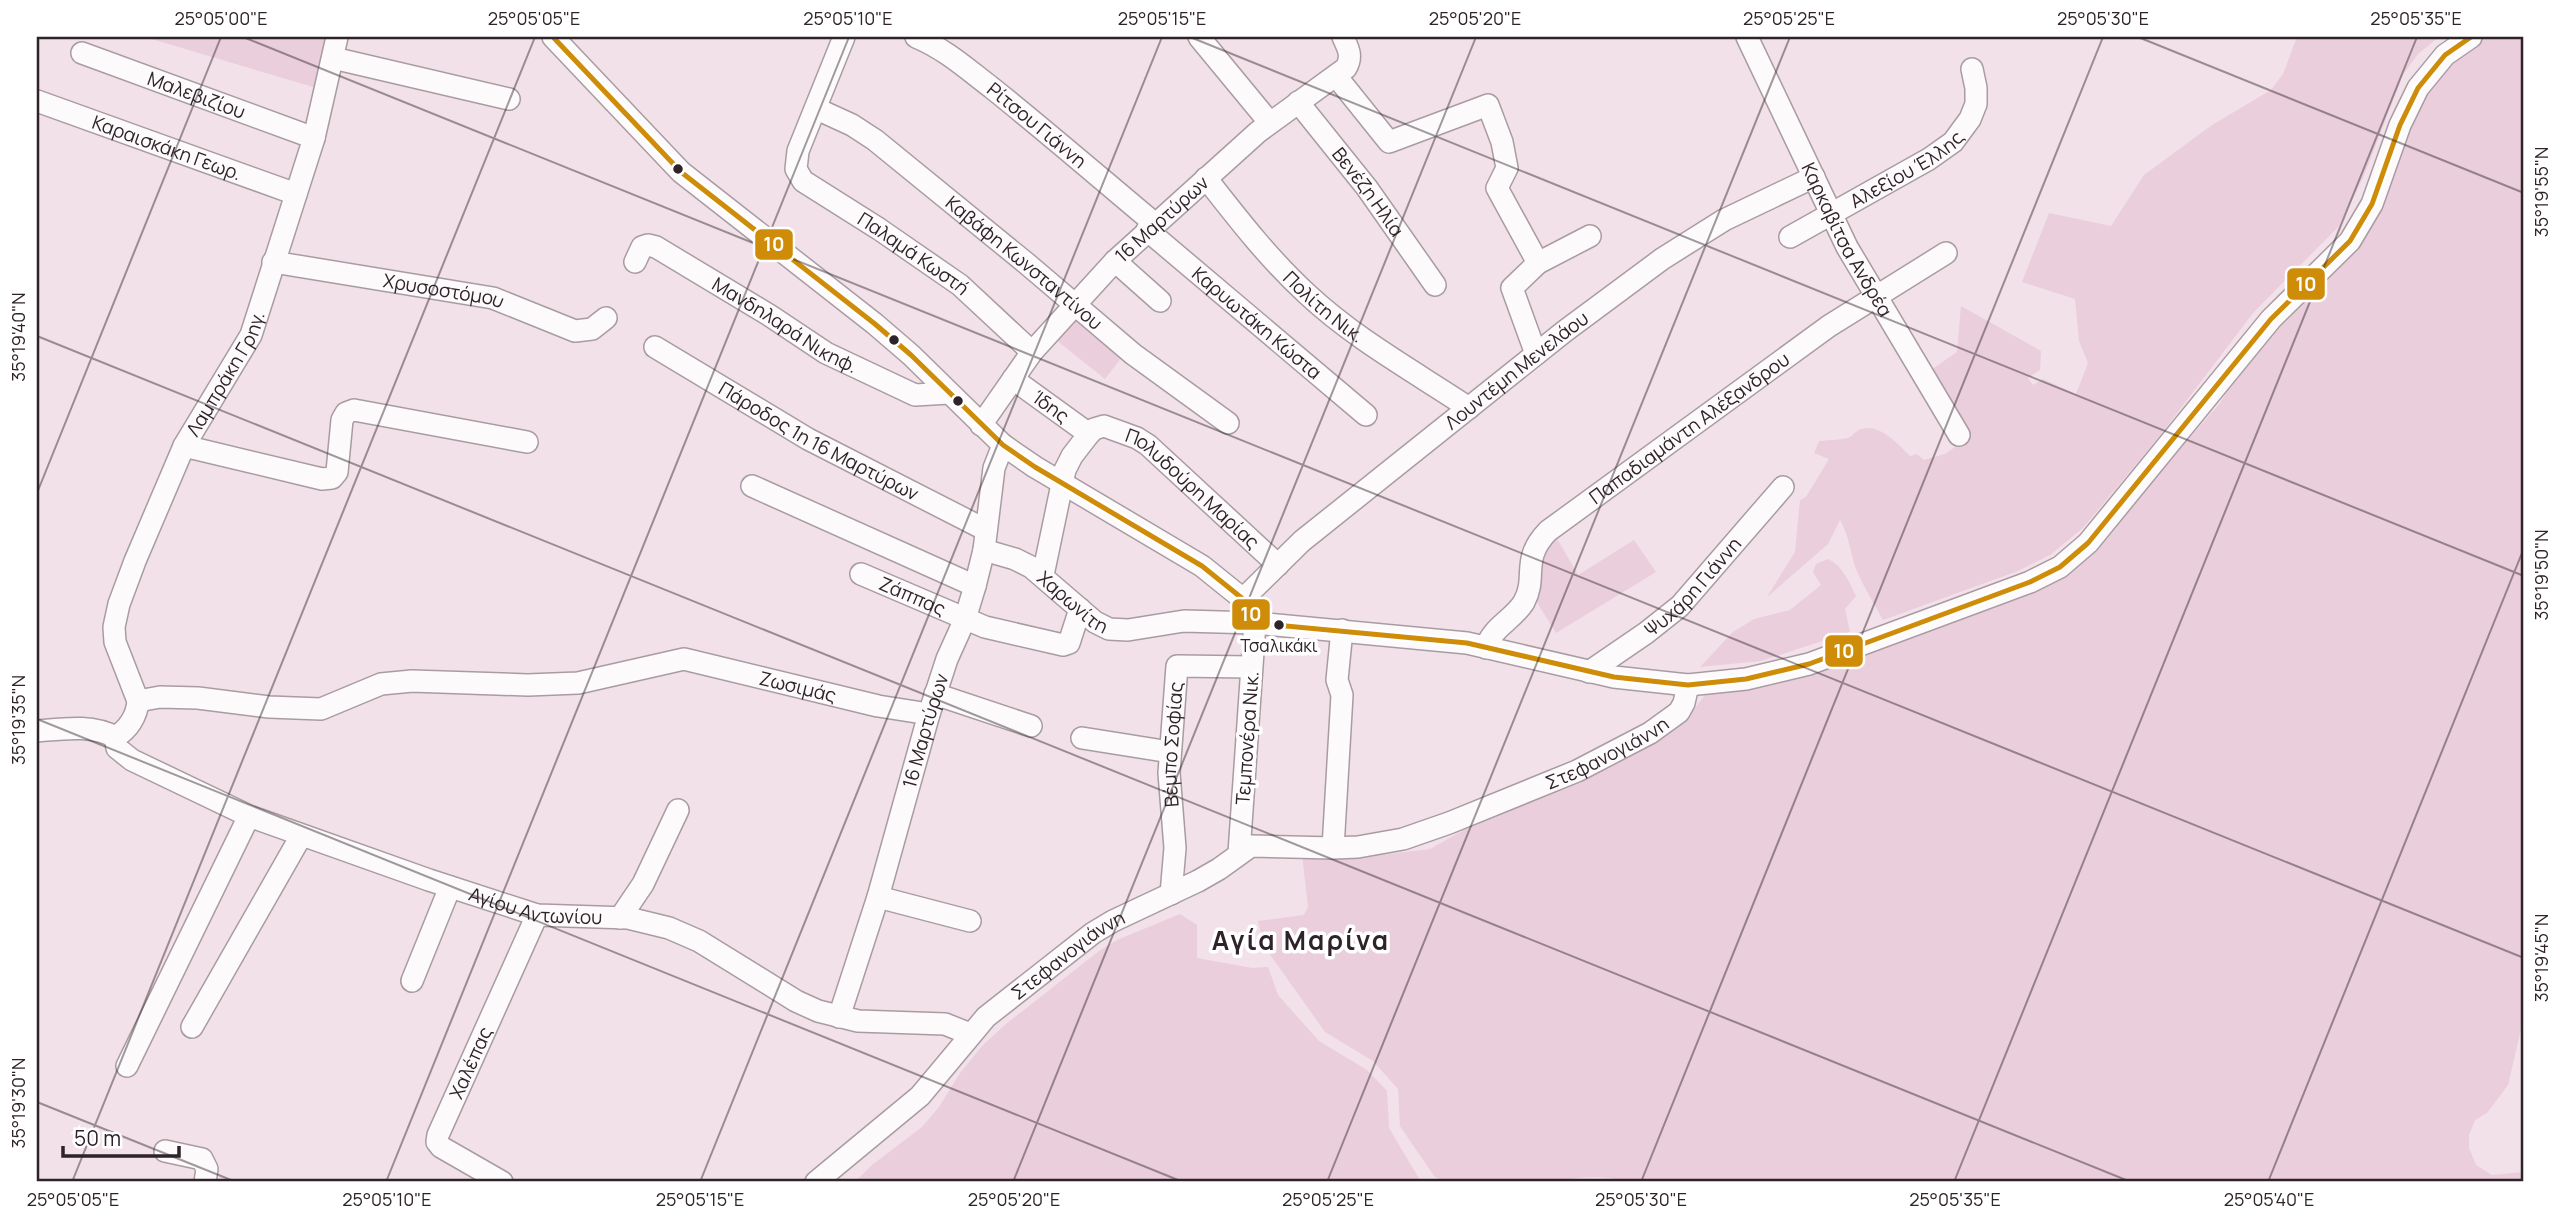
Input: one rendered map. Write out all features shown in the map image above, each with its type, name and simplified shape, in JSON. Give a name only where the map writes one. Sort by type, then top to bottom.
[{"type":"street","name":"Λαμπράκη Γρηγ.","points":[[138,701],[115,642],[115,623],[128,577],[184,446],[251,335],[314,138],[337,37]]},
{"type":"street","points":[[553,37],[681,173],[875,324],[911,355],[1003,445],[1191,559],[1243,599],[1255,623]]},
{"type":"street","points":[[817,109],[844,37]]},
{"type":"street","name":"Ρίτσου Γιάννη","points":[[916,37],[940,48],[1017,108],[1151,227]]},
{"type":"street","points":[[1199,37],[1270,122]]},
{"type":"street","points":[[1342,37],[1350,52],[1350,61],[1336,76],[1389,142],[1488,105],[1502,142],[1507,168],[1497,188],[1538,264]]},
{"type":"street","name":"Καρκαβίτσα Ανδρέα","points":[[1747,37],[1831,215],[1875,297],[1959,435]]},
{"type":"street","points":[[1688,685],[1746,679],[1821,660],[2019,587],[2075,556],[2109,519],[2271,318],[2350,241],[2368,213],[2400,125],[2418,88],[2445,55],[2470,37]]},
{"type":"street","name":"Μαλεβιζίου","points":[[82,53],[314,138]]},
{"type":"street","points":[[332,58],[509,99]]},
{"type":"street","name":"Αλεξίου Έλλης","points":[[1790,237],[1929,159],[1953,142],[1970,119],[1976,104],[1972,69]]},
{"type":"street","name":"16 Μαρτύρων","points":[[981,425],[1032,352],[1115,261],[1270,122],[1336,76]]},
{"type":"street","name":"Καραισκάκη Γεωρ.","points":[[37,101],[296,194]]},
{"type":"street","name":"Βενέζη Ηλία","points":[[1298,102],[1367,188],[1435,285]]},
{"type":"street","name":"Παλαμά Κωστή","points":[[817,109],[796,160],[796,169],[803,181],[960,285],[1032,352]]},
{"type":"street","name":"Καβάφη Κωνσταντίνου","points":[[817,109],[867,134],[1133,354],[1228,423]]},
{"type":"street","name":"Λουντέμη Μενελάου","points":[[1243,599],[1302,541],[1536,354],[1672,253],[1724,220],[1814,177]]},
{"type":"street","name":"Πολίτη Νικ.","points":[[1206,178],[1259,245],[1307,294],[1343,324],[1469,408]]},
{"type":"street","name":"Καρυωτάκη Κώστα","points":[[1151,227],[1366,415]]},
{"type":"street","points":[[1536,354],[1512,288],[1538,264],[1590,236]]},
{"type":"street","name":"Μανδηλαρά Νικηφ.","points":[[635,262],[642,247],[656,247],[836,358],[915,395],[949,393]]},
{"type":"street","name":"Παπαδιαμάντη Αλέξανδρου","points":[[1486,648],[1491,635],[1524,600],[1532,554],[1548,531],[1807,342],[1946,253]]},
{"type":"street","points":[[1115,261],[1160,301]]},
{"type":"street","name":"Χρυσοστόμου","points":[[273,262],[494,298],[575,331],[592,329],[606,318]]},
{"type":"street","name":"Πάροδος 1η 16 Μαρτύρων","points":[[655,347],[807,439],[985,540]]},
{"type":"street","name":"Ίδης","points":[[1013,379],[1094,430]]},
{"type":"street","points":[[184,446],[321,479],[332,478],[337,471],[342,419],[346,413],[354,410],[527,442]]},
{"type":"street","name":"Πολυδούρη Μαρίας","points":[[1094,430],[1104,426],[1148,445],[1278,565]]},
{"type":"street","points":[[1043,575],[1067,464],[1094,430]]},
{"type":"street","name":"16 Μαρτύρων","points":[[839,1017],[878,897],[932,704],[975,586],[985,540],[994,468],[1003,445]]},
{"type":"street","points":[[752,485],[975,586]]},
{"type":"street","name":"Ψυχάρη Γιάννη","points":[[1589,672],[1680,606],[1783,487]]},
{"type":"street","name":"Χαρωνίτη","points":[[985,540],[1043,575],[1095,622],[1109,629],[1184,621],[1342,630],[1467,643],[1589,672],[1658,684],[1688,685]]},
{"type":"street","name":"Ζάππας","points":[[861,574],[998,631],[1063,645],[1069,643],[1080,609]]},
{"type":"street","name":"Τεμπονέρα Νικ.","points":[[1239,853],[1255,623]]},
{"type":"street","points":[[1333,848],[1342,695],[1337,680],[1342,630]]},
{"type":"street","name":"Ζωσιμάς","points":[[138,701],[160,697],[198,698],[269,707],[321,709],[381,684],[424,680],[528,685],[578,683],[684,659],[878,706],[932,704],[1031,726]]},
{"type":"street","name":"Βέμπο Σοφίας","points":[[1171,894],[1175,848],[1169,773],[1177,666],[1251,667]]},
{"type":"street","name":"Στεφανογιάννη","points":[[816,1182],[920,1096],[970,1034],[994,1010],[1093,933],[1113,921],[1219,869],[1239,853],[1255,845],[1333,848],[1389,842],[1431,831],[1577,771],[1662,725],[1682,708],[1688,685]]},
{"type":"street","points":[[38,736],[96,730],[115,737],[132,720],[138,701]]},
{"type":"street","name":"Αγίου Αντωνίου","points":[[115,737],[117,748],[132,760],[249,816],[301,836],[537,915],[620,918],[653,923],[689,936],[796,1001],[839,1017],[858,1021],[945,1024],[970,1034]]},
{"type":"street","points":[[1082,738],[1170,752]]},
{"type":"street","points":[[620,918],[643,884],[678,810]]},
{"type":"street","points":[[127,1066],[249,816]]},
{"type":"street","points":[[192,1027],[301,836]]},
{"type":"street","points":[[412,981],[450,887]]},
{"type":"street","points":[[878,897],[970,921]]},
{"type":"street","name":"Χαλέπας","points":[[502,1182],[441,1147],[438,1135],[537,915]]},
{"type":"street","points":[[165,1151],[202,1159],[207,1169],[205,1182]]},
{"type":"shaded area","points":[[145,37],[332,37],[320,89]]},
{"type":"shaded area","points":[[2297,37],[2439,37],[2418,54],[2403,75],[2363,178],[2339,226],[2253,313],[2162,433],[2083,528],[2050,555],[2018,571],[1883,620],[1856,569],[1840,520],[1828,544],[1767,597],[1795,552],[1800,500],[1806,497],[1829,459],[1814,453],[1819,441],[1848,438],[1860,430],[1875,429],[1888,436],[1910,456],[1917,454],[1924,460],[1945,454],[1968,438],[1928,372],[1957,352],[1961,306],[2041,351],[2040,370],[2028,378],[2033,385],[2043,379],[2076,394],[2088,363],[2079,341],[2075,299],[2022,282],[2049,213],[2111,226],[2144,175],[2212,125],[2271,90],[2283,74]]},
{"type":"shaded area","points":[[2486,37],[2524,37],[2524,1016],[2508,1085],[2487,1113],[2475,1120],[2469,1135],[2469,1148],[2476,1165],[2492,1175],[2524,1172],[2524,1182],[1625,1182],[1592,1177],[1502,1183],[1444,1182],[1434,1176],[1400,1126],[1398,1089],[1373,1061],[1325,1032],[1264,946],[1258,921],[1304,915],[1308,907],[1302,854],[1365,857],[1430,849],[1487,817],[1540,798],[1655,740],[1688,717],[1708,691],[1755,689],[1806,676],[1990,608],[2069,574],[2094,553],[2130,506],[2220,403],[2264,337],[2322,277],[2435,77]]},
{"type":"shaded area","points":[[1075,317],[1122,357],[1105,379],[1055,339]]},
{"type":"shaded area","points":[[1555,535],[1578,575],[1634,540],[1656,572],[1556,633],[1538,604],[1534,590],[1536,560]]},
{"type":"shaded area","points":[[1828,559],[1842,570],[1856,596],[1845,609],[1850,632],[1761,661],[1700,667],[1733,632],[1754,619],[1790,610],[1821,585],[1813,572],[1816,564]]},
{"type":"shaded area","points":[[1180,914],[1197,925],[1197,958],[1252,968],[1268,967],[1278,995],[1319,1041],[1367,1070],[1387,1091],[1389,1128],[1421,1182],[855,1182],[872,1165],[922,1127],[939,1107],[960,1073],[983,1045],[1006,1024],[1099,951],[1117,940]]},
{"type":"transit line","name":"10","points":[[553,37],[681,172],[875,324],[911,355],[1003,445],[1035,467],[1202,566],[1243,599],[1255,623],[1467,643],[1614,677],[1688,685],[1746,679],[1809,664],[2030,582],[2060,567],[2088,543],[2271,319],[2350,241],[2372,204],[2400,125],[2418,88],[2445,55],[2471,37]]},
{"type":"place","name":"Τσαλικάκι","points":[[1279,625]]},
{"type":"district","name":"Αγία Μαρίνα","points":[[1301,941]]}]
